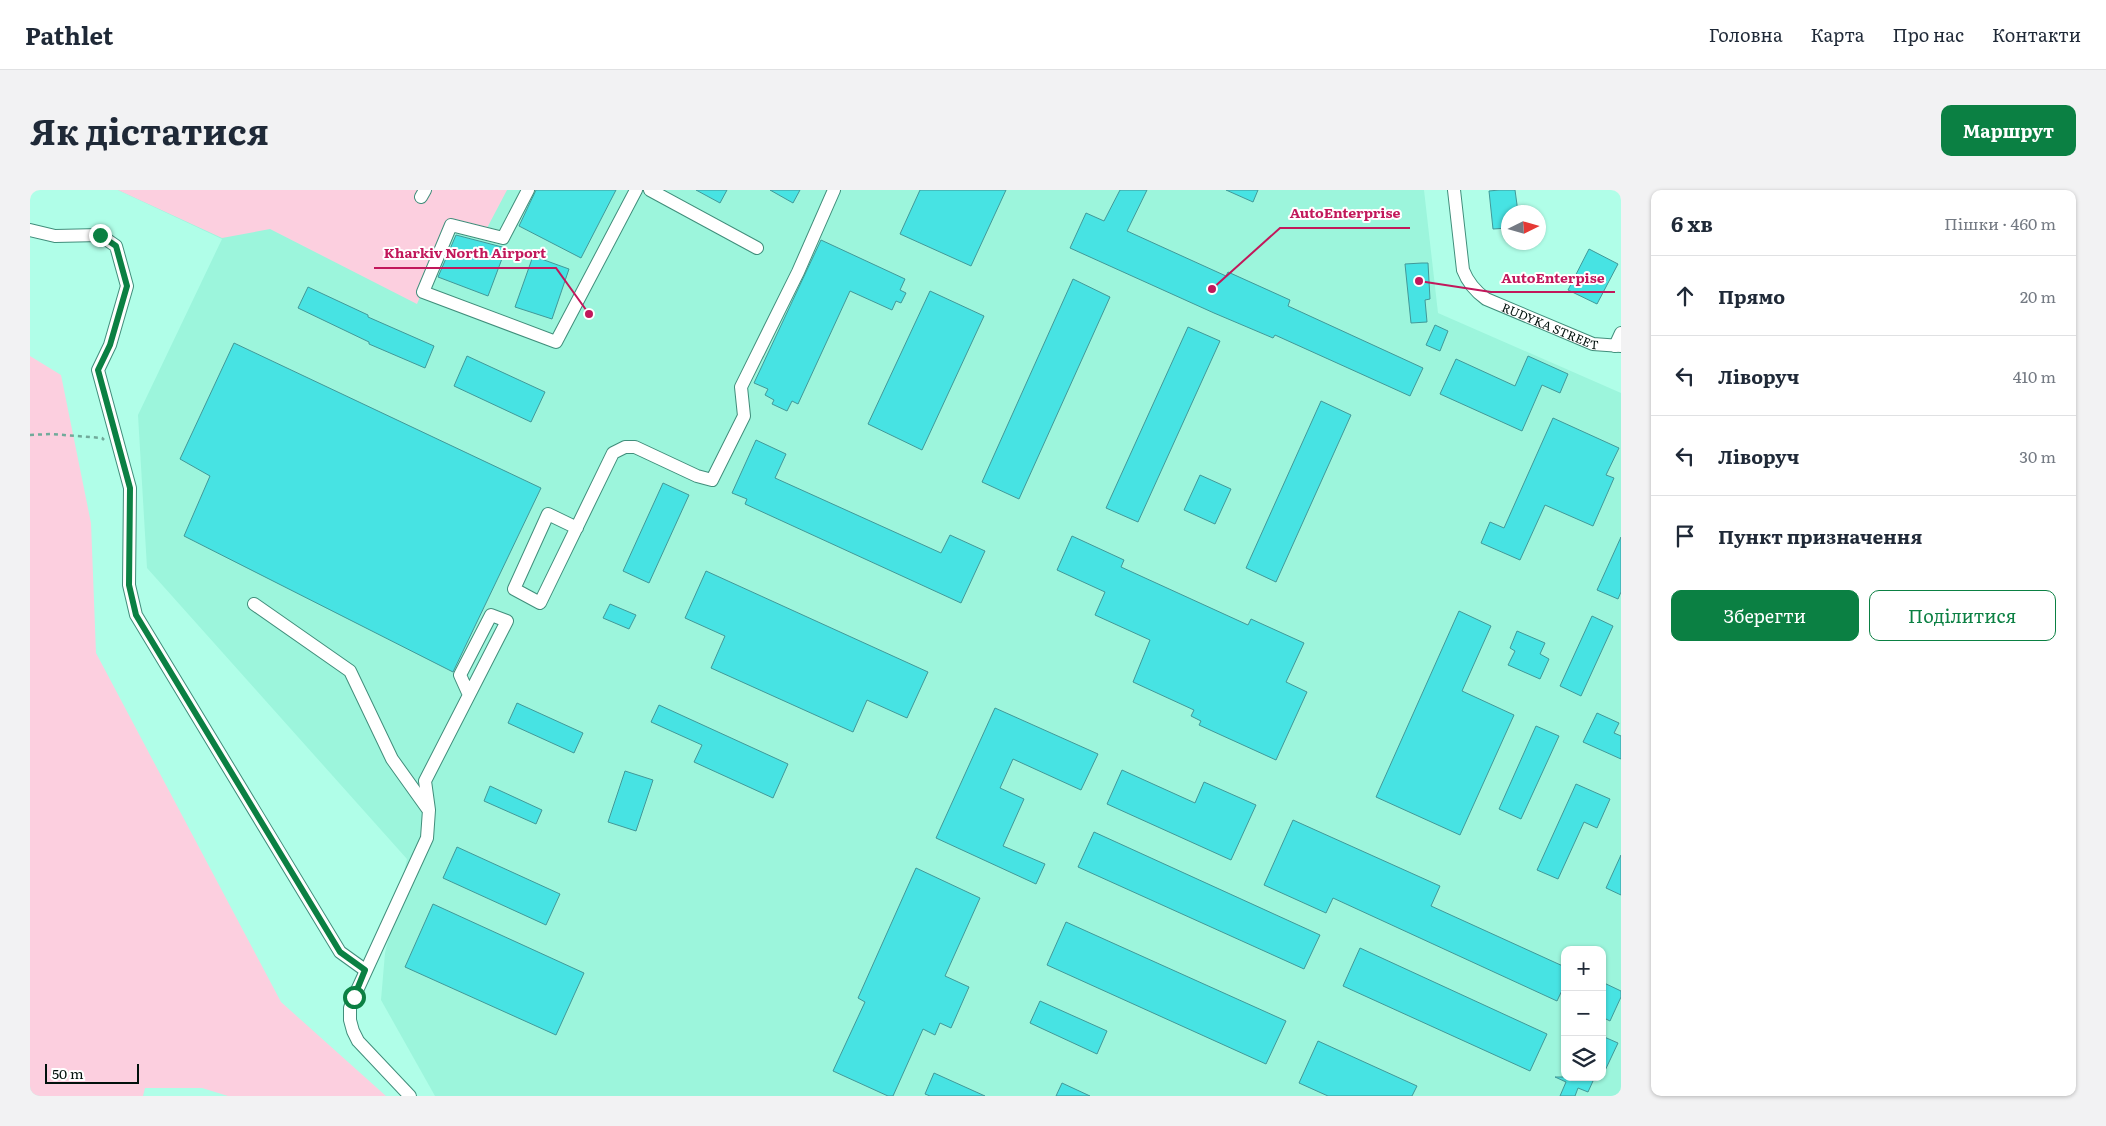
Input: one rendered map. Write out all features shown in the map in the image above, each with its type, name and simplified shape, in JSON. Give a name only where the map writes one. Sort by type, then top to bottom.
[{"type":"street","points":[[528,190],[504,238],[451,225],[423,292],[556,342],[636,190]]},
{"type":"street","points":[[650,190],[757,248]]},
{"type":"street","points":[[577,528],[548,514],[514,589],[540,604],[577,528],[613,453],[625,447],[636,448],[697,476],[712,480],[744,416],[741,387],[798,272],[834,190]]},
{"type":"street","name":"RUDYKA STREET","points":[[1454,190],[1462,270],[1476,292],[1486,299],[1593,344],[1618,346]]},
{"type":"street","points":[[30,230],[55,236],[100,235],[116,246],[127,286],[110,345],[98,370],[130,488],[129,585],[136,615],[340,952],[365,970]]},
{"type":"street","points":[[1618,346],[1621,333]]},
{"type":"street","points":[[254,604],[350,671],[392,759],[429,810]]},
{"type":"street","points":[[410,1096],[358,1041],[353,1031],[350,1008],[365,970],[427,838],[429,810],[425,781],[507,621],[491,615],[486,624],[460,675],[469,695]]},
{"type":"path","points":[[30,435],[51,434],[102,438],[121,453]]},
{"type":"shaded area","points":[[118,190],[1424,190],[1438,313],[1621,393],[1621,1096],[435,1096],[381,1000],[385,953],[407,859],[147,568],[138,415],[222,239]]},
{"type":"shaded area","points":[[118,190],[507,190],[486,230],[452,221],[417,304],[270,229],[222,238]]},
{"type":"shaded area","points":[[30,356],[61,375],[91,523],[96,653],[281,1002],[386,1096],[228,1096],[202,1088],[145,1088],[143,1096],[30,1096]]},
{"type":"building","points":[[536,190],[616,190],[581,258],[519,226]]},
{"type":"building","points":[[696,190],[727,190],[720,203]]},
{"type":"building","points":[[770,190],[800,190],[793,203]]},
{"type":"building","points":[[920,190],[1006,190],[971,266],[900,234]]},
{"type":"building","points":[[1120,190],[1147,190],[1127,231],[1226,276],[1228,272],[1290,300],[1288,306],[1423,368],[1410,396],[1275,335],[1273,338],[1214,313],[1070,248],[1086,213],[1104,221]]},
{"type":"building","points":[[1226,190],[1258,190],[1253,202]]},
{"type":"building","points":[[1515,190],[1517,205],[1501,205],[1501,228],[1493,229],[1489,191]]},
{"type":"building","points":[[456,235],[506,248],[488,296],[438,277]]},
{"type":"building","points":[[821,240],[905,279],[900,290],[906,293],[901,303],[896,301],[892,310],[850,291],[798,404],[792,401],[787,411],[772,404],[774,400],[765,395],[768,389],[754,383]]},
{"type":"building","points":[[1589,249],[1618,264],[1597,304],[1568,290]]},
{"type":"building","points":[[533,256],[569,269],[552,319],[515,307]]},
{"type":"building","points":[[1428,263],[1430,299],[1425,300],[1427,322],[1411,323],[1405,264]]},
{"type":"building","points":[[1073,279],[1110,297],[1019,499],[982,482]]},
{"type":"building","points":[[308,287],[368,315],[368,317],[434,346],[425,368],[369,344],[369,342],[298,308]]},
{"type":"building","points":[[930,291],[984,316],[922,450],[868,424]]},
{"type":"building","points":[[1435,325],[1448,331],[1440,351],[1426,345]]},
{"type":"building","points":[[1188,327],[1220,341],[1138,522],[1106,508]]},
{"type":"building","points":[[234,343],[541,488],[453,672],[184,536],[210,476],[180,459]]},
{"type":"building","points":[[467,356],[545,392],[531,422],[454,386]]},
{"type":"building","points":[[1528,356],[1568,374],[1560,393],[1542,385],[1522,431],[1440,394],[1456,359],[1515,386]]},
{"type":"building","points":[[1321,401],[1351,415],[1276,582],[1246,568]]},
{"type":"building","points":[[1553,418],[1619,448],[1606,475],[1614,478],[1593,526],[1545,505],[1520,560],[1481,543],[1490,522],[1504,528]]},
{"type":"building","points":[[756,440],[786,454],[775,478],[941,553],[950,535],[985,551],[961,603],[745,504],[747,499],[732,493]]},
{"type":"building","points":[[1200,475],[1231,489],[1215,524],[1184,510]]},
{"type":"building","points":[[663,483],[689,495],[649,583],[623,571]]},
{"type":"building","points":[[1072,536],[1124,560],[1121,567],[1248,625],[1251,619],[1304,643],[1286,682],[1307,692],[1276,760],[1199,725],[1201,721],[1191,716],[1194,710],[1133,682],[1150,640],[1095,615],[1105,592],[1057,570]]},
{"type":"building","points":[[1621,537],[1621,592],[1618,599],[1597,590]]},
{"type":"building","points":[[706,571],[928,672],[907,718],[867,700],[853,732],[711,668],[725,636],[685,618]]},
{"type":"building","points":[[610,604],[636,615],[629,629],[603,618]]},
{"type":"building","points":[[1459,611],[1491,626],[1462,691],[1514,715],[1460,835],[1376,797]]},
{"type":"building","points":[[1592,616],[1613,626],[1581,696],[1560,686]]},
{"type":"building","points":[[1517,631],[1545,643],[1540,654],[1549,659],[1540,679],[1508,665],[1515,651],[1510,648]]},
{"type":"building","points":[[517,703],[583,733],[574,753],[508,723]]},
{"type":"building","points":[[659,705],[788,764],[773,798],[694,762],[702,745],[651,722]]},
{"type":"building","points":[[995,708],[1098,754],[1081,790],[1013,759],[1000,788],[1024,799],[1003,846],[1045,864],[1036,884],[936,838]]},
{"type":"building","points":[[1597,713],[1619,723],[1614,733],[1621,736],[1621,759],[1583,742]]},
{"type":"building","points":[[1536,726],[1559,736],[1521,819],[1499,809]]},
{"type":"building","points":[[1122,770],[1195,803],[1204,782],[1256,805],[1231,860],[1107,804]]},
{"type":"building","points":[[625,771],[653,780],[636,831],[608,822]]},
{"type":"building","points":[[1576,784],[1610,799],[1597,828],[1584,822],[1558,879],[1537,870]]},
{"type":"building","points":[[490,786],[542,810],[536,824],[484,801]]},
{"type":"building","points":[[1293,820],[1440,886],[1431,906],[1561,965],[1561,992],[1557,1001],[1333,898],[1326,913],[1264,885]]},
{"type":"building","points":[[1094,832],[1320,935],[1304,969],[1078,867]]},
{"type":"building","points":[[457,847],[560,894],[546,925],[443,878]]},
{"type":"building","points":[[1621,855],[1621,895],[1606,888]]},
{"type":"building","points":[[916,868],[980,898],[945,976],[969,987],[951,1028],[940,1023],[935,1035],[923,1029],[893,1096],[888,1096],[833,1071],[865,1002],[858,998]]},
{"type":"building","points":[[433,904],[584,973],[556,1035],[405,967]]},
{"type":"building","points":[[1066,922],[1286,1021],[1266,1064],[1047,965]]},
{"type":"building","points":[[1360,948],[1547,1034],[1530,1071],[1343,986]]},
{"type":"building","points":[[1606,984],[1621,991],[1621,997],[1610,1021],[1606,1019]]},
{"type":"building","points":[[1040,1001],[1107,1031],[1097,1054],[1030,1023]]},
{"type":"building","points":[[1606,1038],[1618,1043],[1606,1068]]},
{"type":"building","points":[[1318,1041],[1417,1086],[1412,1096],[1328,1096],[1299,1083]]},
{"type":"building","points":[[934,1073],[985,1096],[930,1096],[925,1094]]},
{"type":"building","points":[[1564,1081],[1593,1081],[1588,1092],[1578,1088],[1575,1096],[1560,1096],[1566,1082]]},
{"type":"building","points":[[1062,1083],[1090,1096],[1056,1096]]},
{"type":"place","name":"AutoEnterpise","points":[[1419,281]]},
{"type":"place","name":"AutoEnterprise","points":[[1212,289]]},
{"type":"place","name":"Kharkiv North Airport","points":[[589,314]]},
{"type":"route","points":[[100,235],[116,246],[127,286],[110,345],[98,370],[130,488],[129,585],[136,615],[340,952],[365,970],[354,997]]}]
